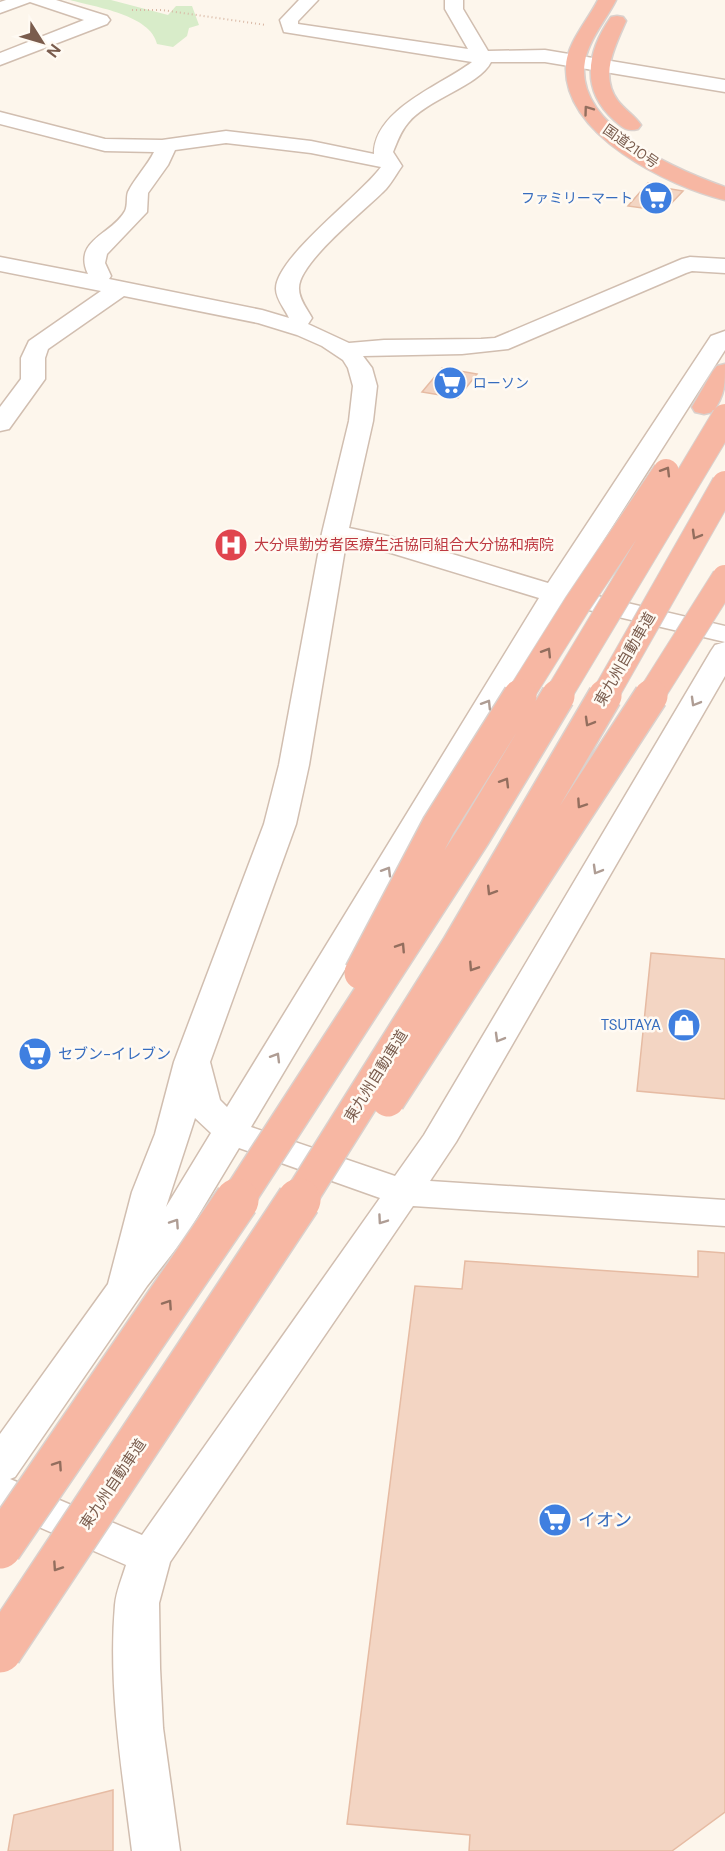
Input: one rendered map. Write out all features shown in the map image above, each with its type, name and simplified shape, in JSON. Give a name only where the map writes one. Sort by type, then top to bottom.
[{"type":"highway","points":[[576,60],[607,0]]},
{"type":"highway","points":[[599,63],[626,0]]},
{"type":"highway","name":"国道210号","points":[[576,60],[574,76],[579,94],[588,111],[606,129],[649,160],[688,180],[725,194]]},
{"type":"highway","name":"国道210号","points":[[599,63],[601,84],[609,102],[627,121],[647,136]]},
{"type":"highway","name":"国道210号","points":[[670,151],[725,176]]},
{"type":"highway","points":[[0,1547],[205,1249],[474,835],[715,412],[725,371]]},
{"type":"highway","name":"東九州自動車道","points":[[0,1651],[153,1426],[351,1116],[519,845],[725,484]]},
{"type":"highway","points":[[153,1426],[333,1187],[524,888],[625,739],[725,578]]},
{"type":"street","points":[[0,8],[23,0]]},
{"type":"street","points":[[0,59],[101,21],[38,0]]},
{"type":"street","points":[[309,0],[289,20],[290,28],[482,57],[545,56],[599,63],[725,86]]},
{"type":"street","points":[[454,0],[454,9],[482,57]]},
{"type":"street","points":[[294,326],[301,318],[289,297],[287,287],[290,277],[322,236],[384,179],[392,166],[384,155],[384,149],[400,119],[418,101],[478,66],[482,57]]},
{"type":"street","points":[[0,118],[95,144],[167,145],[204,139],[238,138],[317,148],[389,162]]},
{"type":"street","points":[[90,282],[100,276],[94,263],[96,252],[136,212],[136,197],[158,165],[167,145]]},
{"type":"street","points":[[345,351],[394,346],[500,344],[690,264],[725,252]]},
{"type":"street","points":[[0,264],[262,317],[294,326],[330,340],[345,351],[360,368],[365,386],[365,398],[335,533],[294,765],[280,824],[192,1062],[173,1134],[151,1192],[127,1287]]},
{"type":"street","points":[[690,264],[725,266]]},
{"type":"street","points":[[0,424],[33,379],[33,358],[37,346],[120,288]]},
{"type":"street","points":[[0,1466],[127,1287],[173,1227],[232,1133],[555,594],[719,341],[725,338]]},
{"type":"street","points":[[335,533],[397,546],[555,594],[725,634]]},
{"type":"street","points":[[156,1851],[141,1728],[137,1668],[137,1603],[150,1557],[438,1142],[725,651]]},
{"type":"street","points":[[192,1062],[203,1104],[232,1133],[402,1192],[725,1213]]},
{"type":"street","points":[[0,1492],[150,1557]]},
{"type":"path","points":[[132,10],[162,10],[290,28]]},
{"type":"green space","points":[[70,0],[111,0],[168,15],[176,6],[192,6],[199,25],[189,28],[187,36],[173,47],[157,44],[153,34],[133,19],[107,9]]},
{"type":"building","name":"ファミリーマート","points":[[648,183],[661,184],[659,187],[683,191],[664,211],[628,206]]},
{"type":"building","name":"ローソン","points":[[442,368],[477,374],[458,398],[422,392]]},
{"type":"building","name":"TSUTAYA","points":[[651,953],[725,959],[725,1099],[637,1091]]},
{"type":"building","name":"イオン","points":[[698,1251],[725,1253],[725,1812],[672,1851],[469,1851],[470,1835],[347,1824],[415,1286],[462,1289],[465,1261],[698,1277]]},
{"type":"building","points":[[113,1790],[113,1851],[8,1851],[14,1815]]},
{"type":"place","name":"ファミリーマート","points":[[656,198]]},
{"type":"place","name":"ローソン","points":[[450,383]]},
{"type":"place","name":"大分県勤労者医療生活協同組合大分協和病院","points":[[231,545]]},
{"type":"place","name":"TSUTAYA","points":[[684,1025]]},
{"type":"place","name":"セブン-イレブン","points":[[35,1054]]},
{"type":"place","name":"イオン","points":[[555,1520]]}]
